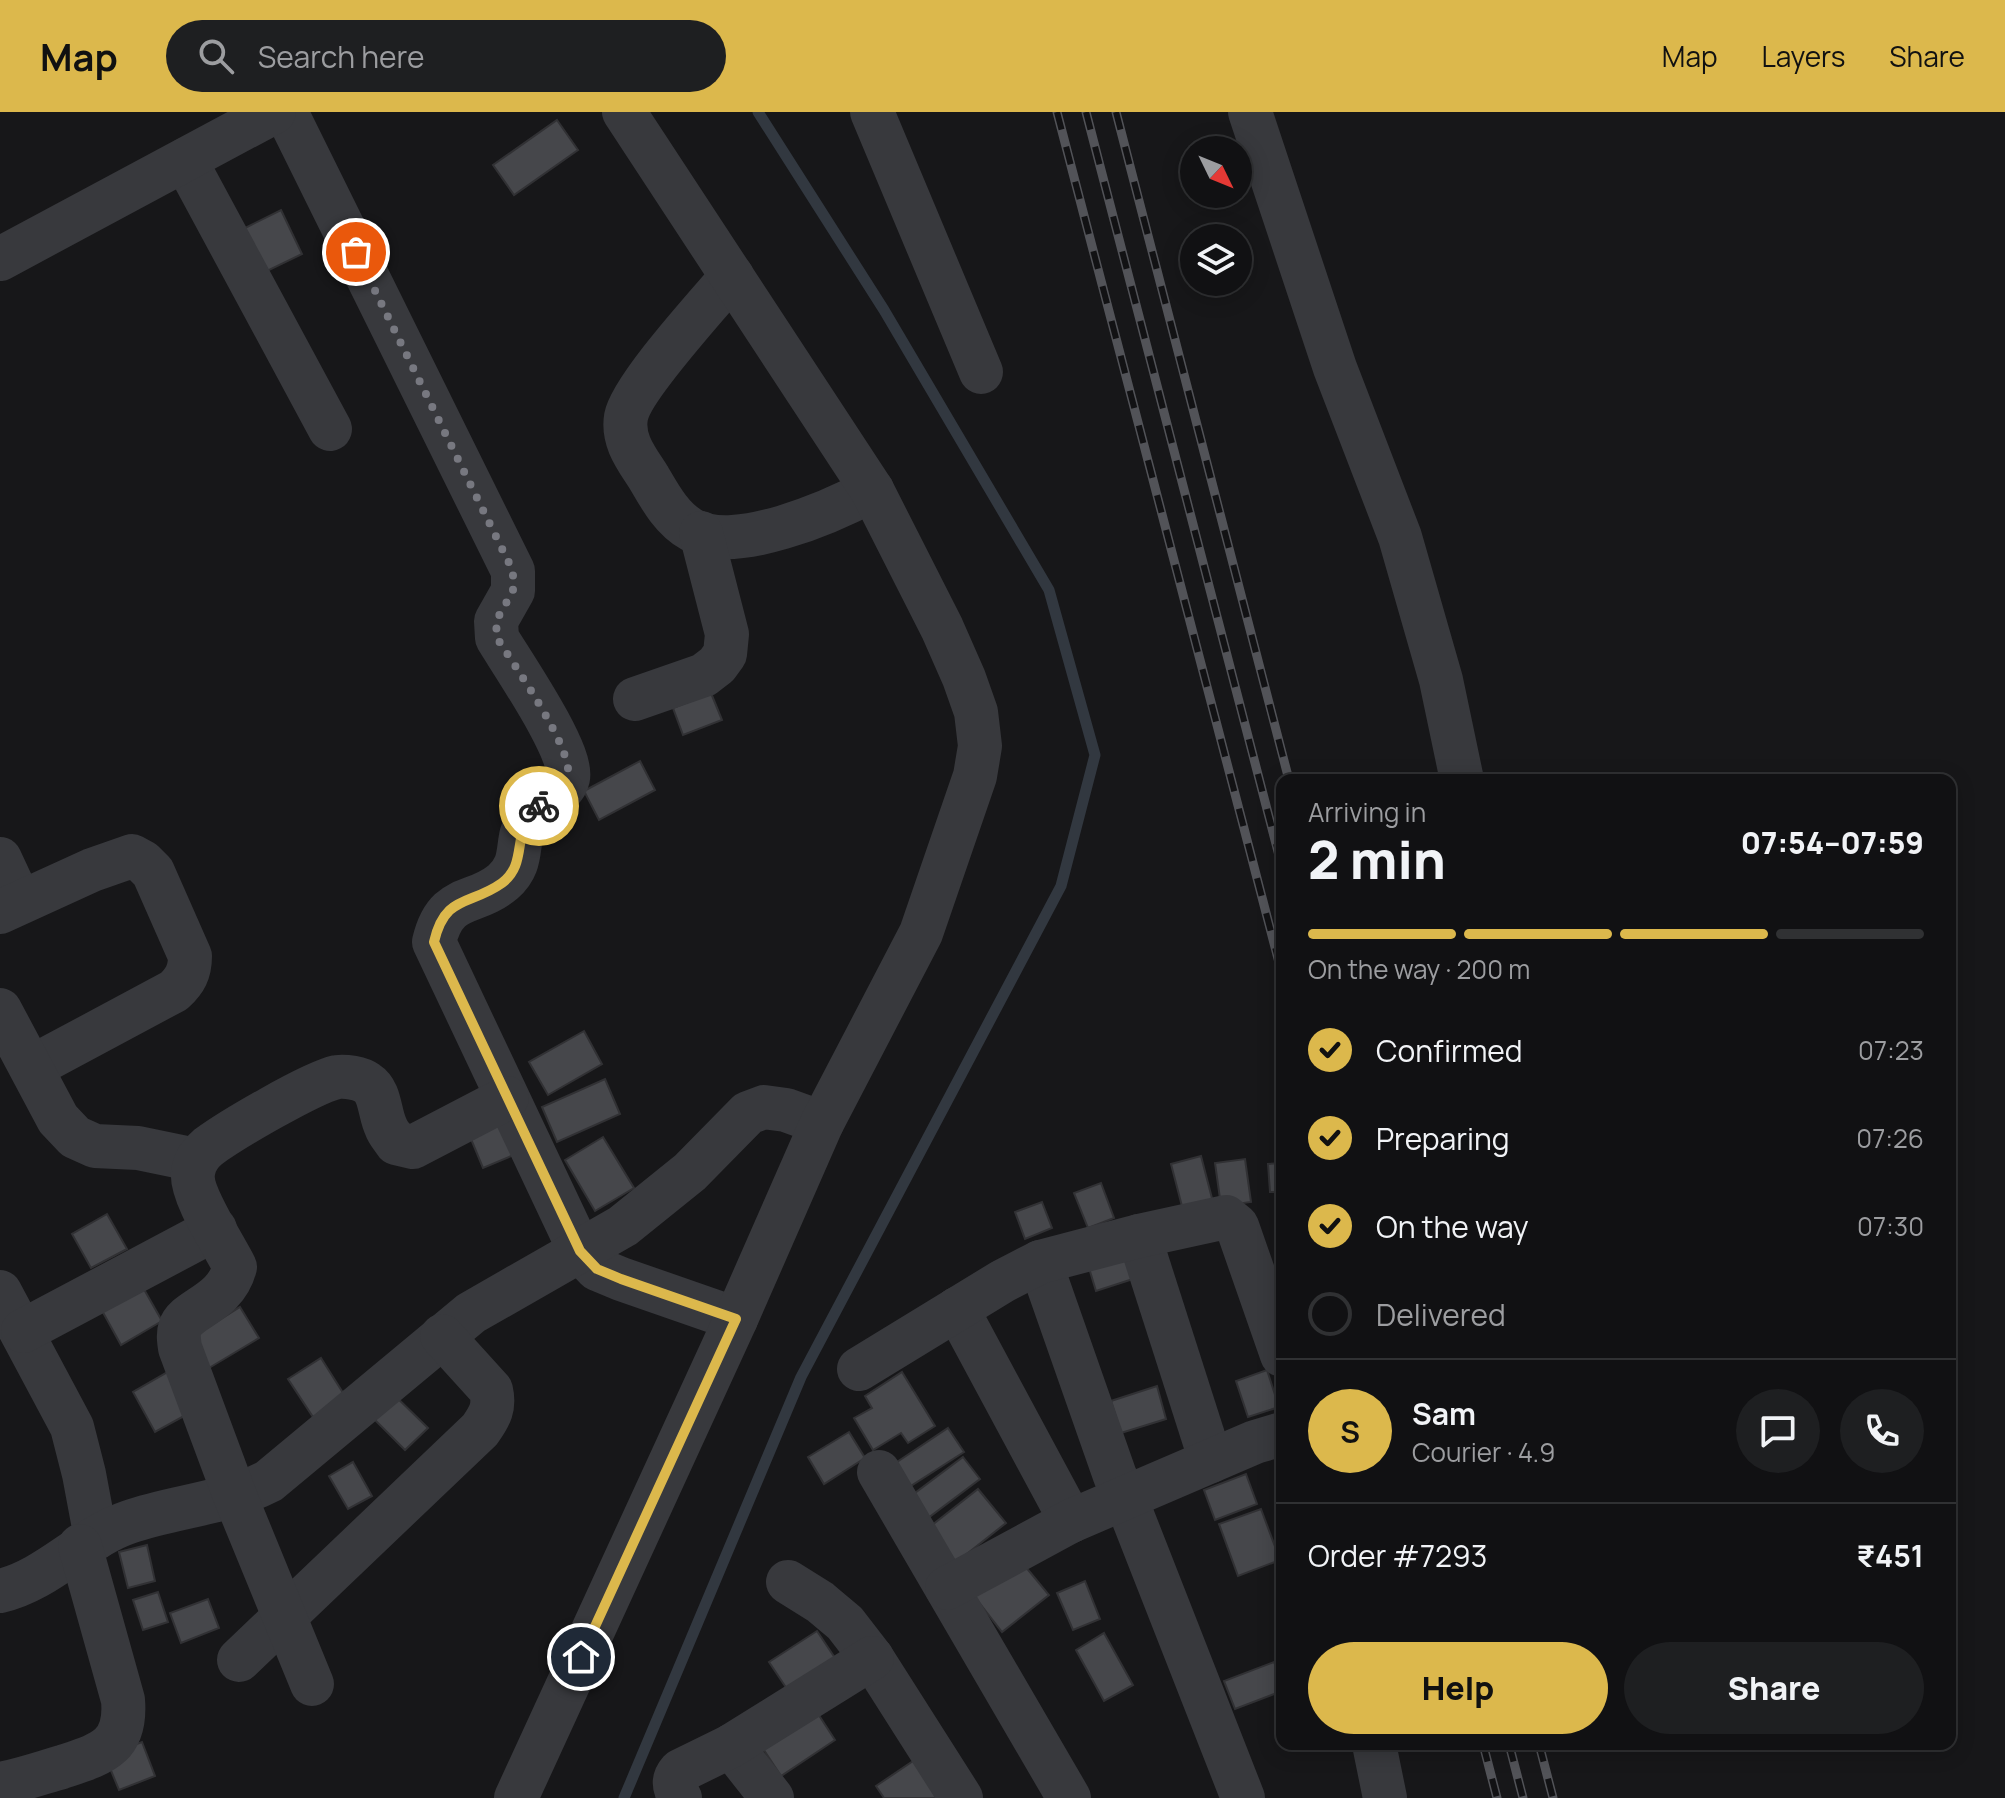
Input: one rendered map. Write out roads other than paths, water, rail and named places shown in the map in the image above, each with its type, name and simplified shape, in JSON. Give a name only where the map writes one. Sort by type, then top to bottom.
[{"type":"street","points":[[0,259],[274,112]]},
{"type":"street","points":[[286,112],[513,571],[513,591],[496,621],[497,638],[556,734],[567,763],[568,778],[561,790],[537,808],[525,824],[516,868],[501,883],[454,905],[438,923],[434,942],[580,1251],[597,1269],[736,1319]]},
{"type":"street","points":[[516,1798],[736,1319],[822,1123],[921,933],[975,776],[980,746],[976,712],[964,678],[872,490],[624,112]]},
{"type":"street","points":[[872,112],[981,372]]},
{"type":"street","points":[[1250,112],[1335,368],[1400,537],[1441,680],[1461,774]]},
{"type":"street","points":[[185,160],[330,429]]},
{"type":"street","points":[[732,276],[683,333],[632,401],[626,418],[627,442],[666,507],[690,529],[712,538],[772,529],[809,519],[872,490]]},
{"type":"street","points":[[635,699],[704,675],[725,654],[727,634],[701,533]]},
{"type":"street","points":[[0,859],[10,907],[92,870],[132,856],[153,872],[190,956],[184,982],[174,991],[32,1067]]},
{"type":"street","points":[[0,1010],[58,1119],[75,1137],[95,1146],[138,1148],[196,1160]]},
{"type":"street","points":[[312,1684],[235,1496],[180,1348],[179,1330],[184,1319],[211,1303],[230,1283],[235,1267],[194,1190],[192,1174],[196,1160],[207,1148],[256,1118],[339,1077],[368,1083],[378,1099],[385,1127],[396,1143],[413,1147],[507,1098]]},
{"type":"street","points":[[0,1591],[38,1577],[88,1542],[127,1522],[235,1496],[269,1481],[471,1313],[623,1226],[690,1172],[748,1113],[764,1107],[786,1110],[822,1123]]},
{"type":"street","points":[[859,1369],[1040,1262],[1226,1217],[1233,1221],[1276,1339]]},
{"type":"street","points":[[23,1331],[215,1229]]},
{"type":"street","points":[[1139,1236],[1211,1461]]},
{"type":"street","points":[[1040,1262],[1115,1476],[1243,1798]]},
{"type":"street","points":[[0,1292],[72,1427],[84,1474],[88,1542],[123,1700],[124,1720],[116,1737],[101,1754],[0,1784]]},
{"type":"street","points":[[957,1309],[1071,1521]]},
{"type":"street","points":[[239,1660],[480,1430],[491,1414],[494,1402],[491,1390],[442,1336]]},
{"type":"street","points":[[947,1588],[1071,1521],[1276,1436]]},
{"type":"street","points":[[879,1472],[1069,1798]]},
{"type":"street","points":[[788,1582],[820,1602],[845,1623],[872,1658],[961,1798]]},
{"type":"street","points":[[680,1798],[675,1789],[675,1777],[680,1771],[731,1746],[872,1658]]},
{"type":"street","points":[[731,1746],[772,1798]]},
{"type":"street","points":[[1375,1750],[1385,1798]]},
{"type":"waterway","points":[[624,1798],[801,1377],[1061,886],[1095,755],[1049,590],[884,310],[758,112]]},
{"type":"railway","points":[[1057,112],[1276,951]]},
{"type":"railway","points":[[1086,112],[1276,844]]},
{"type":"railway","points":[[1116,112],[1287,774]]},
{"type":"railway","points":[[1485,1750],[1497,1798]]},
{"type":"railway","points":[[1511,1750],[1523,1798]]},
{"type":"railway","points":[[1541,1750],[1553,1798]]}]
